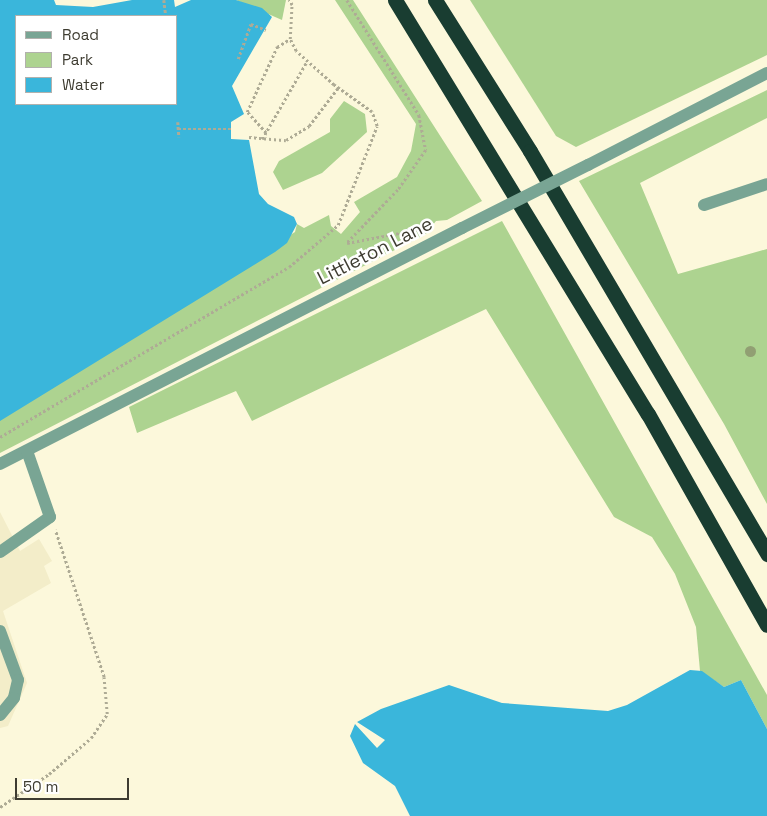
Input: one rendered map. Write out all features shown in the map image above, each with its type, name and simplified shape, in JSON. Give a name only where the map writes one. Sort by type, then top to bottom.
[{"type":"highway","points":[[395,0],[648,414],[767,625]]},
{"type":"highway","points":[[435,0],[530,152],[767,554]]},
{"type":"street","name":"Littleton Lane","points":[[0,464],[767,73]]},
{"type":"street","points":[[704,206],[767,184]]},
{"type":"street","points":[[0,552],[50,517],[26,451]]},
{"type":"street","points":[[0,631],[18,680],[14,698],[0,715]]},
{"type":"path","points":[[164,0],[166,15]]},
{"type":"path","points":[[0,437],[289,267],[328,236],[338,225],[377,126],[372,112],[338,88],[307,61],[290,39],[292,5],[289,0]]},
{"type":"path","points":[[347,0],[418,114],[426,150],[398,190],[348,243],[441,226],[448,236]]},
{"type":"path","points":[[238,59],[250,24],[266,30]]},
{"type":"path","points":[[266,132],[247,112],[277,46],[290,39]]},
{"type":"path","points":[[262,139],[307,61]]},
{"type":"path","points":[[250,137],[286,140],[309,126],[338,88]]},
{"type":"path","points":[[178,122],[179,137]]},
{"type":"path","points":[[178,129],[231,129]]},
{"type":"path","points":[[0,807],[50,774],[91,738],[107,714],[104,677],[50,517]]},
{"type":"shaded area","points":[[0,512],[20,551],[39,539],[52,561],[44,566],[51,583],[3,611],[27,683],[8,726],[0,728]]},
{"type":"green space","points":[[236,0],[286,0],[282,20]]},
{"type":"green space","points":[[335,0],[353,0],[482,201],[447,220],[436,221],[426,234],[0,453],[0,420],[295,232],[297,224],[304,228],[329,215],[331,226],[341,234],[360,212],[354,202],[397,177],[411,151],[416,124]]},
{"type":"green space","points":[[470,0],[767,0],[767,55],[576,147],[556,136]]},
{"type":"green space","points":[[767,90],[767,118],[640,183],[678,274],[767,249],[767,504],[724,424],[579,181]]},
{"type":"green space","points":[[344,101],[365,114],[367,132],[322,173],[283,190],[273,172],[279,161],[330,132],[330,119]]},
{"type":"green space","points":[[502,221],[767,695],[767,729],[741,680],[724,687],[700,671],[696,627],[675,574],[652,537],[614,517],[486,309],[252,421],[236,391],[137,433],[129,407]]},
{"type":"water","points":[[0,0],[54,0],[56,5],[93,7],[132,0],[174,0],[175,7],[191,0],[236,0],[262,8],[272,17],[232,86],[244,114],[231,122],[231,139],[249,140],[259,194],[268,204],[294,217],[297,224],[287,243],[0,421]]},
{"type":"water","points":[[690,670],[702,671],[724,687],[741,680],[767,729],[767,816],[410,816],[395,786],[363,763],[350,736],[355,724],[377,748],[385,740],[357,722],[381,709],[449,685],[502,703],[608,711],[627,705]]}]
